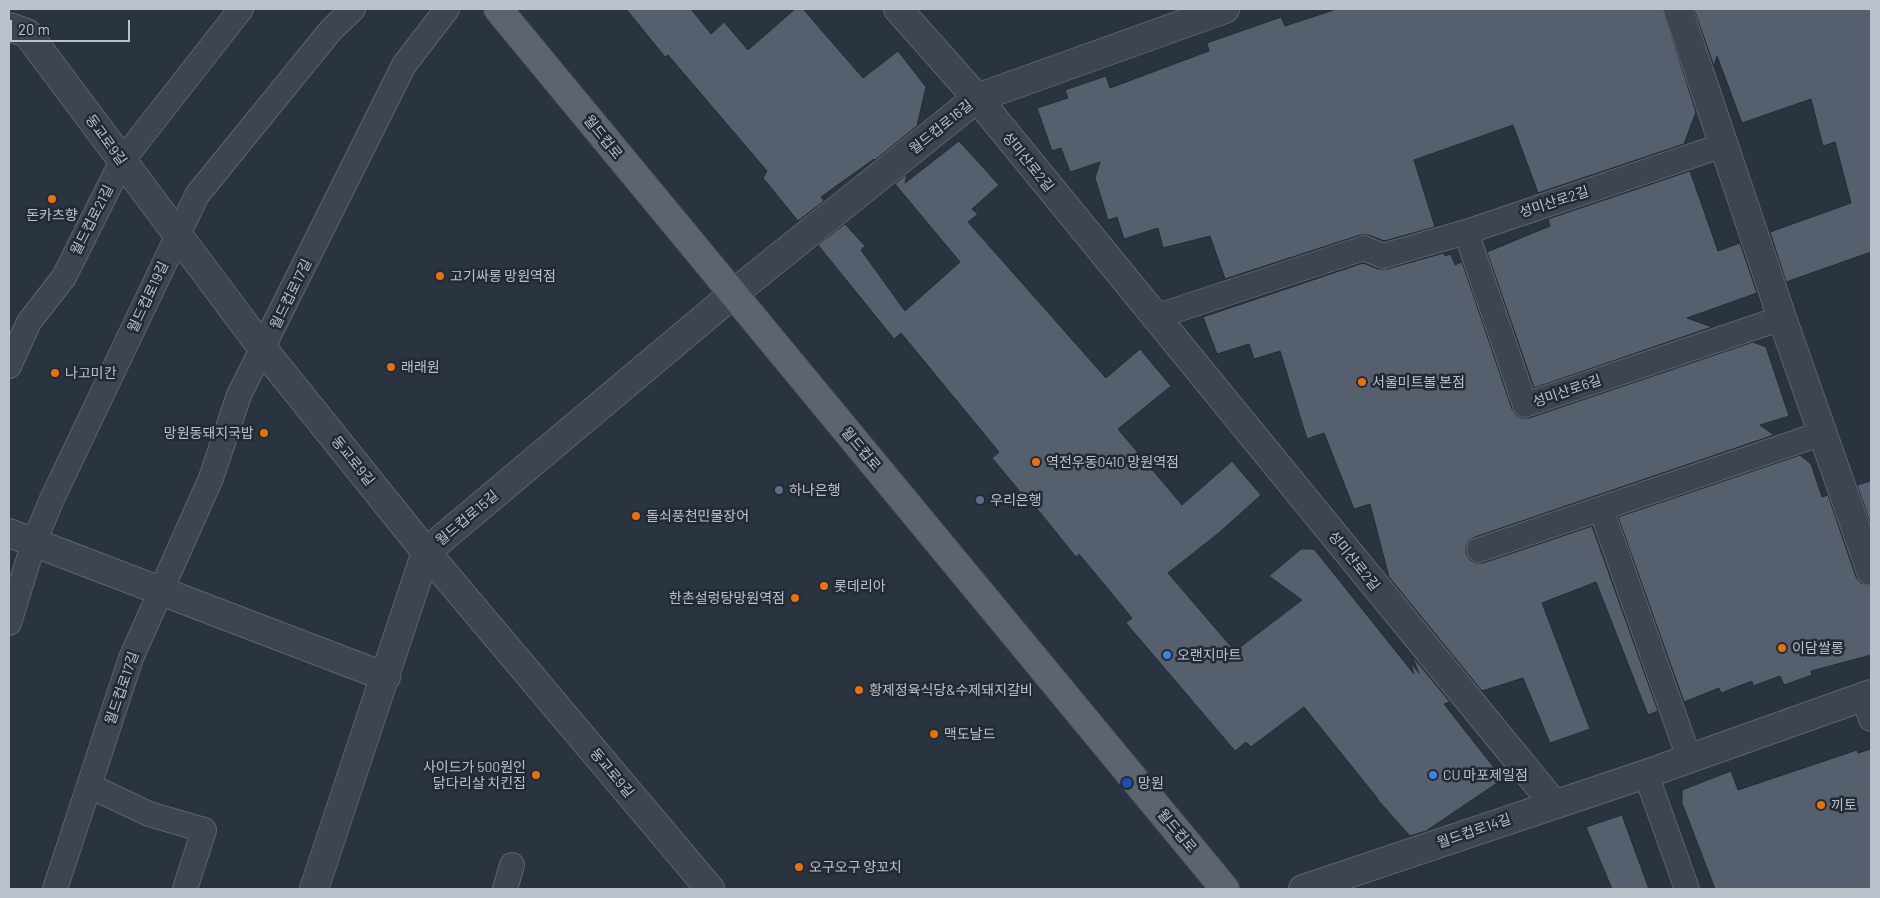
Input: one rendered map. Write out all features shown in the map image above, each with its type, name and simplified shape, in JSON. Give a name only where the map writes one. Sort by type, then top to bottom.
[{"type":"main road","name":"월드컵로","points":[[498,9],[1225,889]]},
{"type":"street","name":"성미산로2길","points":[[898,9],[977,98],[1554,804]]},
{"type":"street","name":"월드컵로16길","points":[[733,294],[977,98],[1182,16],[1225,9]]},
{"type":"street","points":[[1678,9],[1782,318],[1871,571]]},
{"type":"street","name":"동교로9길","points":[[9,27],[27,33],[263,349],[426,552],[710,889]]},
{"type":"street","name":"월드컵로15길","points":[[314,889],[426,552],[733,294]]},
{"type":"street","points":[[9,533],[386,676]]},
{"type":"street","name":"월드컵로14길","points":[[1303,889],[1689,758],[1869,703]]},
{"type":"lane","name":"월드컵로21길","points":[[9,366],[30,322],[64,277],[122,161],[241,9]]},
{"type":"lane","name":"월드컵로19길","points":[[9,624],[34,542],[52,499],[197,195],[331,30],[353,9]]},
{"type":"lane","name":"월드컵로17길","points":[[54,889],[90,786],[131,658],[162,592],[211,478],[239,395],[404,65],[447,9]]},
{"type":"lane","name":"성미산로2길","points":[[1155,317],[1364,248],[1384,256],[1466,232],[1724,145]]},
{"type":"lane","name":"성미산로6길","points":[[1466,232],[1525,405],[1782,318]]},
{"type":"lane","points":[[1479,550],[1823,433]]},
{"type":"lane","points":[[1601,509],[1689,758]]},
{"type":"lane","points":[[1646,774],[1687,889]]},
{"type":"lane","points":[[90,786],[149,814],[204,830],[185,889]]},
{"type":"lane","points":[[505,889],[512,865]]},
{"type":"building","points":[[626,9],[691,9],[711,34],[724,22],[748,50],[795,9],[803,9],[863,78],[898,51],[926,87],[917,126],[875,160],[821,197],[824,201],[798,221],[763,178],[767,171],[668,55],[665,57]]},
{"type":"building","points":[[1337,9],[1663,9],[1696,112],[1684,144],[1538,193],[1513,125],[1414,160],[1435,227],[1384,241],[1369,235],[1360,235],[1225,279],[1210,236],[1163,248],[1158,228],[1124,239],[1117,217],[1108,220],[1095,178],[1100,162],[1070,172],[1061,148],[1052,151],[1037,108],[1068,98],[1065,90],[1106,76],[1110,88],[1209,51],[1207,43],[1281,17],[1285,26]]},
{"type":"building","points":[[1694,9],[1871,9],[1871,252],[1786,282],[1770,232],[1851,203],[1835,142],[1823,146],[1811,99],[1742,123],[1717,56],[1714,66]]},
{"type":"building","points":[[959,141],[999,185],[972,209],[978,214],[968,222],[1106,378],[1140,349],[1171,386],[1118,429],[1182,505],[1232,461],[1261,495],[1220,532],[1168,573],[1235,651],[1302,600],[1269,576],[1301,549],[1314,549],[1414,674],[1411,663],[1419,673],[1412,656],[1450,702],[1444,704],[1503,779],[1426,831],[1410,836],[1377,799],[1304,707],[1251,747],[1246,742],[1235,751],[1126,623],[1132,618],[1079,554],[1076,557],[1034,505],[1032,506],[992,458],[999,452],[901,333],[894,339],[818,245],[845,224],[865,246],[861,250],[905,311],[960,262],[895,184],[907,174],[905,183]]},
{"type":"building","points":[[1690,171],[1718,251],[1740,243],[1757,293],[1687,318],[1712,327],[1534,388],[1487,252],[1550,226],[1548,219]]},
{"type":"building","points":[[1444,253],[1445,256],[1451,254],[1455,265],[1462,262],[1512,409],[1516,415],[1522,418],[1529,418],[1753,342],[1766,347],[1789,416],[1760,425],[1774,435],[1475,537],[1469,541],[1466,547],[1466,554],[1470,560],[1476,563],[1483,563],[1592,526],[1658,711],[1648,715],[1596,582],[1542,603],[1590,729],[1550,743],[1523,678],[1482,691],[1389,577],[1370,504],[1354,509],[1324,433],[1307,439],[1280,351],[1254,359],[1249,344],[1217,354],[1203,317],[1363,263],[1378,269],[1387,269]]},
{"type":"building","points":[[1800,455],[1811,464],[1822,497],[1828,495],[1856,577],[1861,583],[1871,586],[1871,655],[1811,671],[1812,675],[1784,685],[1780,676],[1753,686],[1752,681],[1721,693],[1719,688],[1684,702],[1618,517]]},
{"type":"building","points":[[1871,481],[1871,525],[1857,485]]},
{"type":"building","points":[[1871,749],[1871,889],[1715,889],[1682,803],[1682,790],[1731,771],[1738,790],[1857,750],[1858,753]]},
{"type":"building","points":[[1622,815],[1649,889],[1612,889],[1586,827]]},
{"type":"place","name":"돈카츠향","points":[[52,199]]},
{"type":"place","name":"고기싸롱 망원역점","points":[[440,276]]},
{"type":"place","name":"래래원","points":[[391,367]]},
{"type":"place","name":"나고미칸","points":[[55,373]]},
{"type":"place","name":"서울미트볼 본점","points":[[1362,382]]},
{"type":"place","name":"망원동돼지국밥","points":[[264,433]]},
{"type":"place","name":"역전우동0410 망원역점","points":[[1036,462]]},
{"type":"place","name":"하나은행","points":[[779,490]]},
{"type":"place","name":"우리은행","points":[[980,500]]},
{"type":"place","name":"돌쇠풍천민물장어","points":[[636,516]]},
{"type":"place","name":"롯데리아","points":[[824,586]]},
{"type":"place","name":"한촌설렁탕망원역점","points":[[795,598]]},
{"type":"place","name":"이담쌀롱","points":[[1782,648]]},
{"type":"place","name":"오랜지마트","points":[[1167,655]]},
{"type":"place","name":"황제정육식당&수제돼지갈비","points":[[859,690]]},
{"type":"place","name":"맥도날드","points":[[934,734]]},
{"type":"place","name":"사이드가 500원인 닭다리살 치킨집","points":[[536,775]]},
{"type":"place","name":"CU 마포제일점","points":[[1433,775]]},
{"type":"place","name":"망원","points":[[1127,783]]},
{"type":"place","name":"끼토","points":[[1821,805]]},
{"type":"place","name":"오구오구 양꼬치","points":[[799,867]]}]
